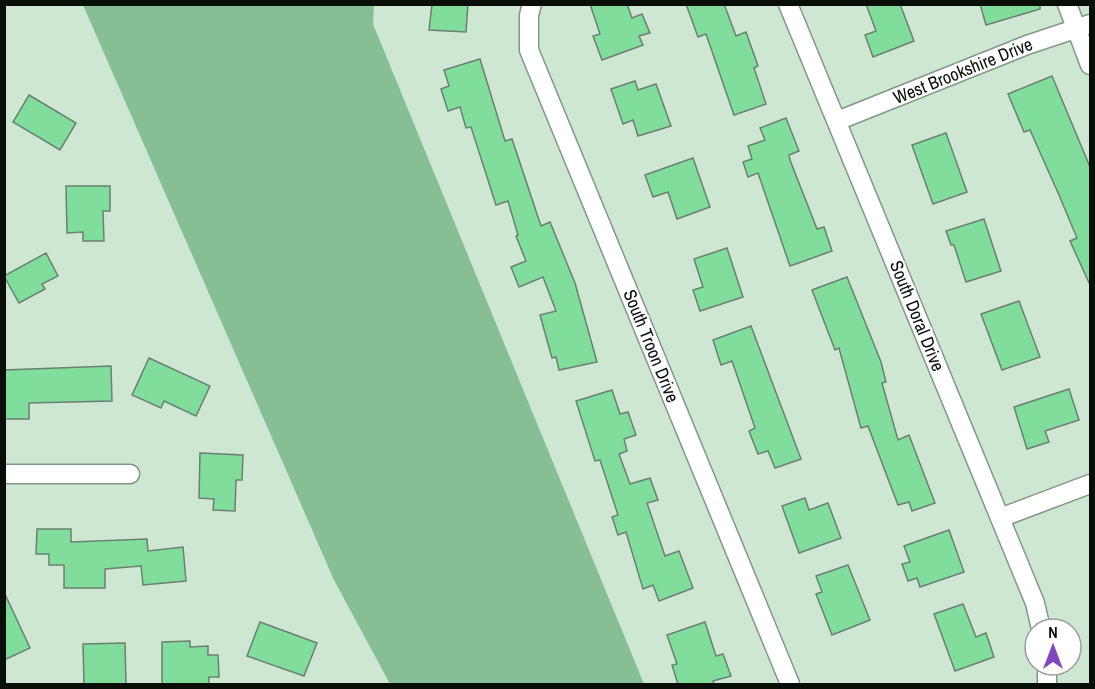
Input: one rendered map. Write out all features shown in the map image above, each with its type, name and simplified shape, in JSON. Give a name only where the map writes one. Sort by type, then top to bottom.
[{"type":"street","name":"South Troon Drive","points":[[532,4],[529,15],[529,50],[790,684]]},
{"type":"street","name":"South Doral Drive","points":[[788,4],[1035,603],[1038,617]]},
{"type":"street","points":[[1067,4],[1083,27],[1090,65]]},
{"type":"street","name":"West Brookshire Drive","points":[[837,121],[1027,45],[1083,27]]},
{"type":"street","points":[[4,474],[130,474]]},
{"type":"street","points":[[1000,518],[1090,484]]},
{"type":"green space","points":[[83,5],[374,5],[373,24],[644,684],[390,684],[334,580]]},
{"type":"building","points":[[432,4],[468,4],[466,32],[429,30]]},
{"type":"building","points":[[590,4],[627,4],[632,18],[642,14],[650,33],[639,36],[643,45],[602,60],[593,36],[600,34]]},
{"type":"building","points":[[686,4],[724,4],[736,36],[746,32],[758,66],[754,68],[766,104],[734,115],[706,34],[698,37]]},
{"type":"building","points":[[866,4],[900,4],[914,41],[873,57],[865,35],[876,31]]},
{"type":"building","points":[[980,4],[1040,4],[1040,9],[986,25]]},
{"type":"building","points":[[480,59],[505,141],[512,139],[541,226],[550,222],[575,283],[597,362],[559,370],[556,357],[552,358],[540,315],[556,311],[543,277],[519,287],[511,267],[526,261],[516,236],[518,235],[508,201],[496,205],[471,127],[466,128],[460,107],[448,111],[441,89],[449,86],[444,70]]},
{"type":"building","points":[[1052,76],[1090,167],[1090,285],[1070,241],[1077,238],[1059,195],[1030,130],[1024,132],[1008,94]]},
{"type":"building","points":[[635,81],[638,90],[656,84],[671,126],[638,136],[633,120],[623,124],[611,89]]},
{"type":"building","points":[[29,95],[76,123],[60,150],[13,122]]},
{"type":"building","points":[[786,118],[799,151],[789,155],[790,160],[817,229],[824,227],[832,251],[790,266],[758,173],[748,177],[743,162],[752,159],[748,146],[765,140],[760,128]]},
{"type":"building","points":[[946,133],[967,192],[933,204],[912,145]]},
{"type":"building","points":[[693,158],[710,207],[677,219],[668,192],[653,197],[645,175]]},
{"type":"building","points":[[66,186],[110,186],[110,211],[103,211],[104,241],[83,241],[83,232],[67,233]]},
{"type":"building","points":[[984,219],[1001,271],[966,282],[954,245],[951,245],[946,231]]},
{"type":"building","points":[[727,248],[743,297],[700,311],[693,290],[703,287],[694,259]]},
{"type":"building","points":[[46,253],[58,276],[42,284],[45,289],[19,303],[4,276]]},
{"type":"building","points":[[847,277],[881,362],[886,382],[882,383],[898,440],[909,435],[935,503],[912,511],[909,502],[898,505],[868,426],[861,428],[839,348],[835,350],[812,290]]},
{"type":"building","points":[[1019,301],[1040,357],[1002,370],[981,314]]},
{"type":"building","points":[[751,326],[801,459],[775,468],[768,451],[758,454],[749,431],[755,428],[732,361],[721,365],[713,340]]},
{"type":"building","points":[[149,358],[210,386],[196,416],[164,401],[161,408],[132,395]]},
{"type":"building","points":[[111,366],[112,401],[29,403],[29,419],[4,419],[4,370]]},
{"type":"building","points":[[1069,389],[1079,420],[1045,431],[1049,442],[1027,449],[1014,407]]},
{"type":"building","points":[[612,390],[620,414],[628,412],[636,435],[624,439],[627,451],[619,454],[630,484],[650,478],[658,500],[647,503],[665,556],[679,551],[693,588],[659,601],[653,585],[643,589],[626,532],[618,535],[612,517],[618,515],[600,460],[595,461],[576,401]]},
{"type":"building","points":[[200,453],[243,455],[242,480],[236,480],[235,511],[213,510],[214,499],[199,498]]},
{"type":"building","points":[[805,498],[809,510],[828,503],[841,538],[799,553],[782,506]]},
{"type":"building","points":[[37,529],[71,529],[71,542],[147,539],[148,551],[183,547],[186,581],[143,585],[141,566],[105,569],[105,588],[64,588],[64,565],[49,565],[49,554],[36,554]]},
{"type":"building","points":[[949,530],[964,572],[920,587],[917,578],[908,581],[902,564],[910,562],[904,546]]},
{"type":"building","points":[[848,565],[870,620],[832,635],[816,594],[822,592],[816,576]]},
{"type":"building","points":[[4,592],[30,648],[4,660]]},
{"type":"building","points":[[963,604],[976,637],[986,633],[994,657],[955,671],[934,614]]},
{"type":"building","points":[[260,622],[317,643],[304,676],[247,656]]},
{"type":"building","points":[[705,622],[716,656],[723,654],[731,676],[713,681],[714,684],[678,684],[672,665],[677,664],[667,635]]},
{"type":"building","points":[[190,641],[190,647],[208,646],[208,655],[218,655],[219,677],[209,677],[209,684],[162,684],[162,642]]},
{"type":"building","points":[[125,643],[126,684],[84,684],[83,644]]}]
